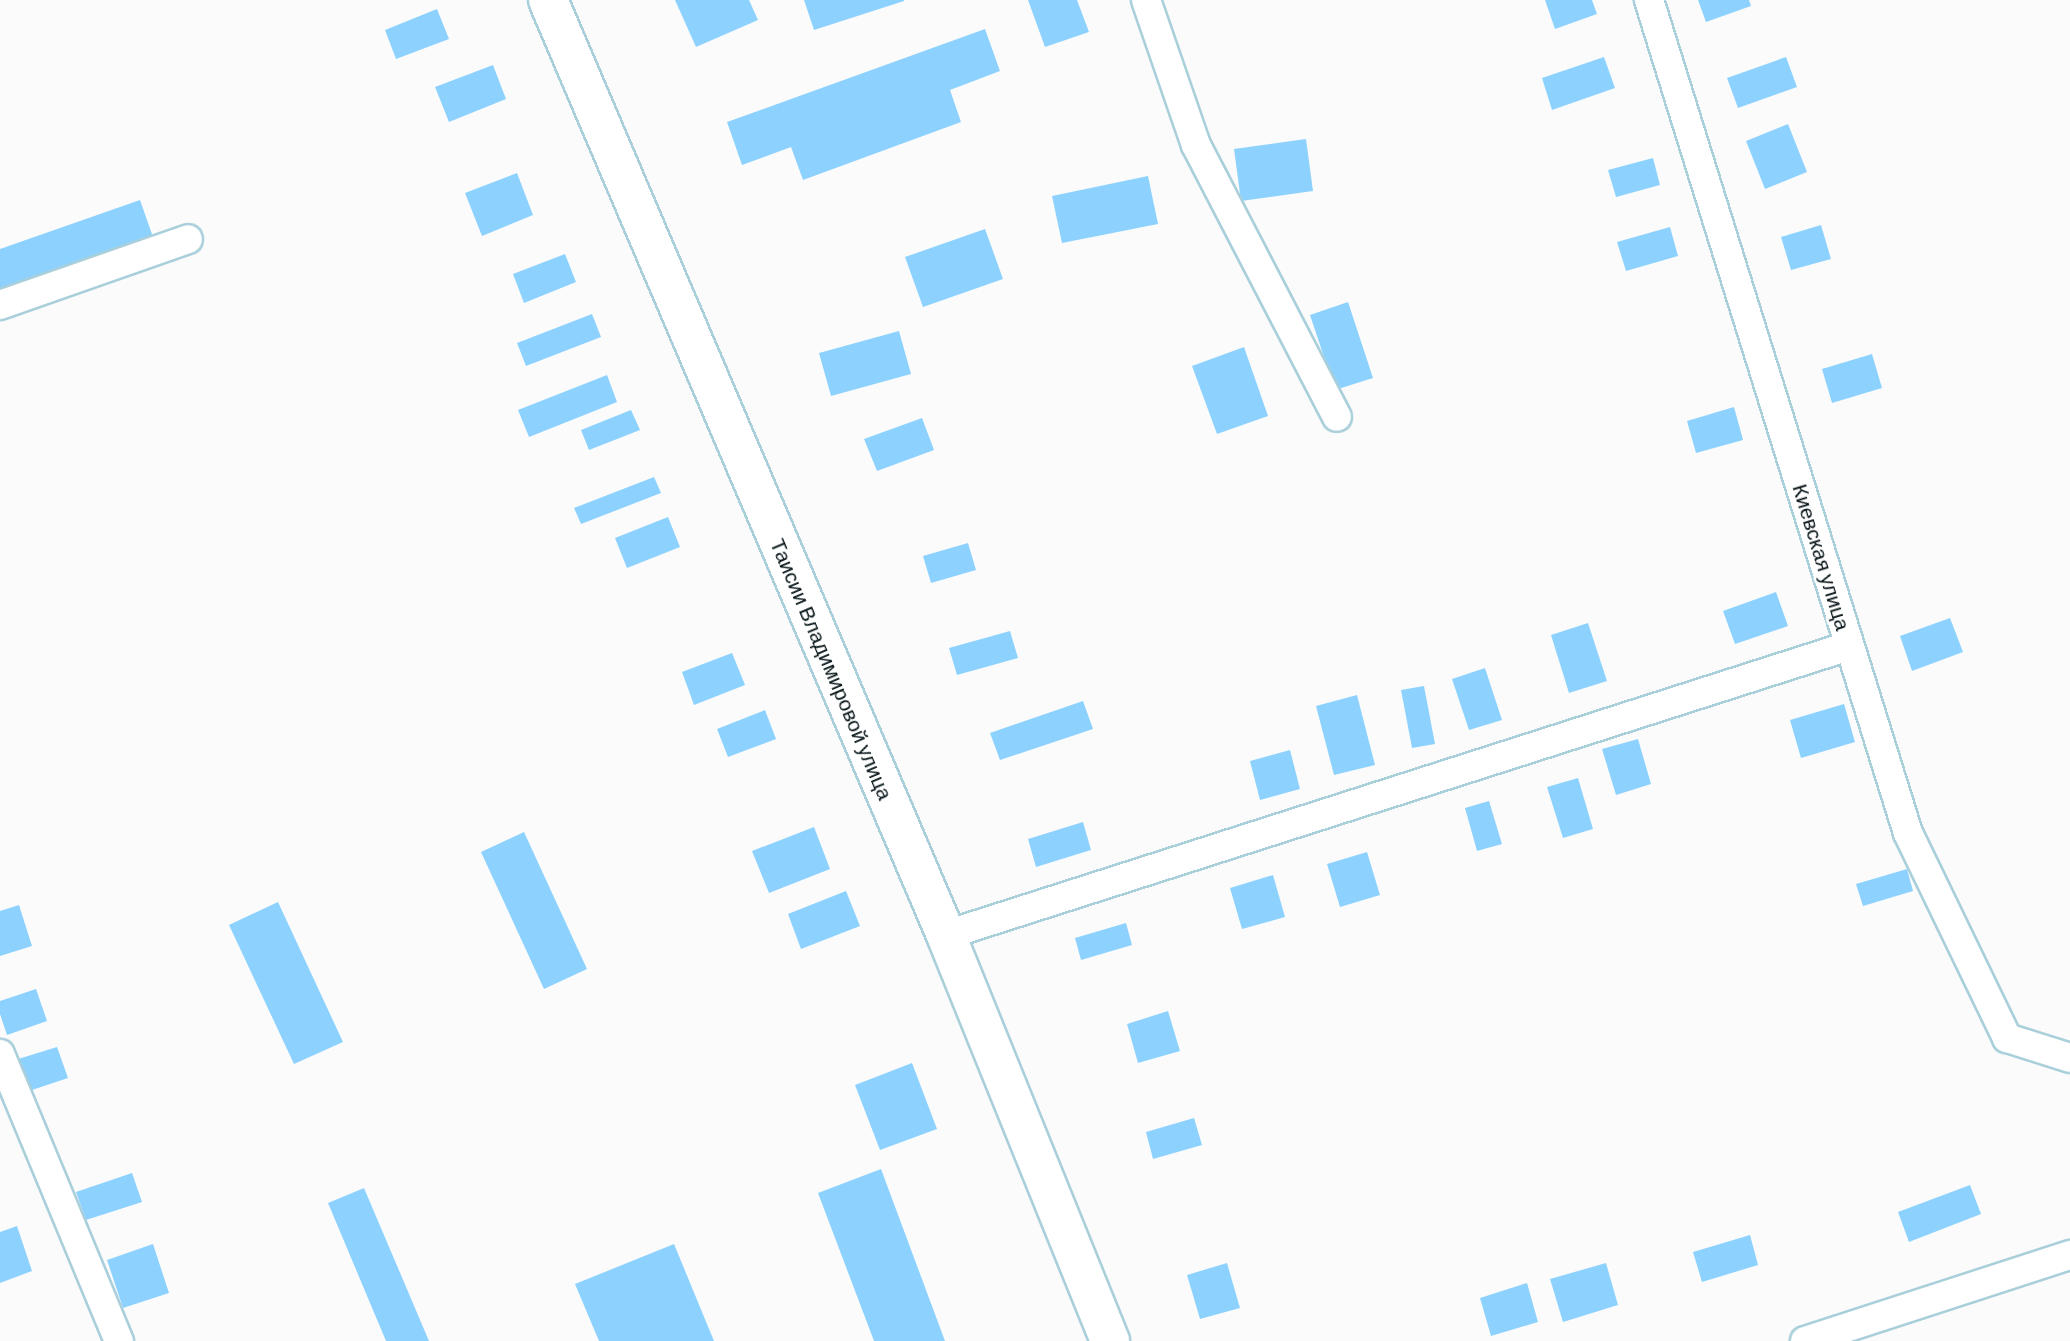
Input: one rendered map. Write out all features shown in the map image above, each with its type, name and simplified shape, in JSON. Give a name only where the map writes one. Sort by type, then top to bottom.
[{"type":"street","name":"Таисии Владимировой улица","points":[[548,0],[946,935],[1110,1341]]},
{"type":"street","points":[[1146,0],[1196,145],[1337,417]]},
{"type":"street","name":"Киевская улица","points":[[1649,0],[1908,833],[2007,1038],[2070,1058]]},
{"type":"street","points":[[0,305],[188,239]]},
{"type":"street","points":[[946,935],[1849,646]]},
{"type":"street","points":[[0,1054],[119,1341]]},
{"type":"street","points":[[1805,1341],[2070,1255]]},
{"type":"building","points":[[675,0],[749,0],[758,20],[696,47]]},
{"type":"building","points":[[804,0],[904,0],[904,1],[814,30]]},
{"type":"building","points":[[1028,0],[1077,0],[1089,32],[1045,47]]},
{"type":"building","points":[[1545,0],[1592,0],[1597,14],[1555,29]]},
{"type":"building","points":[[1698,0],[1749,0],[1751,6],[1706,22]]},
{"type":"building","points":[[437,9],[449,39],[396,59],[385,30]]},
{"type":"building","points":[[985,29],[1000,71],[950,90],[961,122],[803,180],[791,147],[742,165],[727,122]]},
{"type":"building","points":[[1604,57],[1615,88],[1552,110],[1542,78]]},
{"type":"building","points":[[1786,57],[1797,87],[1738,108],[1727,78]]},
{"type":"building","points":[[493,65],[506,99],[449,122],[435,87]]},
{"type":"building","points":[[1788,124],[1807,172],[1765,189],[1746,141]]},
{"type":"building","points":[[1306,139],[1313,191],[1241,201],[1234,149]]},
{"type":"building","points":[[1653,158],[1660,185],[1616,197],[1608,170]]},
{"type":"building","points":[[517,173],[533,215],[482,236],[465,193]]},
{"type":"building","points":[[1148,176],[1158,224],[1062,243],[1052,196]]},
{"type":"building","points":[[140,200],[154,240],[0,294],[0,249]]},
{"type":"building","points":[[1821,225],[1831,259],[1791,270],[1781,237]]},
{"type":"building","points":[[1670,227],[1678,256],[1626,271],[1617,242]]},
{"type":"building","points":[[985,229],[1003,279],[923,307],[905,257]]},
{"type":"building","points":[[565,254],[576,282],[524,303],[513,274]]},
{"type":"building","points":[[1348,302],[1373,378],[1335,390],[1310,315]]},
{"type":"building","points":[[592,314],[601,337],[526,366],[517,343]]},
{"type":"building","points":[[899,331],[911,374],[831,396],[819,353]]},
{"type":"building","points":[[1244,347],[1268,416],[1217,434],[1192,366]]},
{"type":"building","points":[[1872,354],[1882,388],[1832,403],[1822,369]]},
{"type":"building","points":[[607,375],[617,402],[529,437],[518,410]]},
{"type":"building","points":[[1734,407],[1743,440],[1696,453],[1687,421]]},
{"type":"building","points":[[631,410],[640,430],[589,450],[581,430]]},
{"type":"building","points":[[922,418],[934,450],[877,471],[864,439]]},
{"type":"building","points":[[654,477],[661,493],[581,524],[574,508]]},
{"type":"building","points":[[668,517],[680,547],[627,568],[615,538]]},
{"type":"building","points":[[968,543],[976,570],[931,583],[923,556]]},
{"type":"building","points":[[1776,592],[1788,626],[1735,644],[1723,611]]},
{"type":"building","points":[[1950,618],[1963,652],[1912,671],[1900,636]]},
{"type":"building","points":[[1588,623],[1607,681],[1569,693],[1551,635]]},
{"type":"building","points":[[1010,631],[1018,658],[957,675],[949,648]]},
{"type":"building","points":[[732,653],[745,685],[694,705],[682,672]]},
{"type":"building","points":[[1485,668],[1502,720],[1469,730],[1452,679]]},
{"type":"building","points":[[1424,686],[1435,744],[1412,748],[1401,690]]},
{"type":"building","points":[[1357,695],[1375,765],[1334,775],[1316,706]]},
{"type":"building","points":[[1083,701],[1093,729],[1000,760],[990,733]]},
{"type":"building","points":[[1844,704],[1855,742],[1801,758],[1790,720]]},
{"type":"building","points":[[765,710],[776,739],[728,757],[717,729]]},
{"type":"building","points":[[1638,739],[1651,784],[1616,795],[1602,749]]},
{"type":"building","points":[[1290,750],[1300,789],[1260,800],[1250,761]]},
{"type":"building","points":[[1578,778],[1593,829],[1563,838],[1547,787]]},
{"type":"building","points":[[1489,801],[1502,844],[1477,851],[1465,808]]},
{"type":"building","points":[[1083,822],[1091,850],[1036,867],[1028,839]]},
{"type":"building","points":[[814,827],[830,869],[769,893],[752,851]]},
{"type":"building","points":[[524,832],[587,969],[544,989],[481,852]]},
{"type":"building","points":[[1367,852],[1380,895],[1340,907],[1327,864]]},
{"type":"building","points":[[1907,869],[1913,891],[1863,906],[1856,884]]},
{"type":"building","points":[[1273,875],[1285,917],[1242,929],[1230,888]]},
{"type":"building","points":[[846,891],[860,926],[801,949],[788,914]]},
{"type":"building","points":[[278,902],[343,1042],[294,1064],[229,925]]},
{"type":"building","points":[[19,905],[32,946],[0,956],[0,911]]},
{"type":"building","points":[[1126,923],[1132,945],[1081,960],[1075,938]]},
{"type":"building","points":[[36,989],[47,1021],[7,1035],[0,1014],[0,1001]]},
{"type":"building","points":[[1168,1011],[1180,1051],[1138,1063],[1127,1024]]},
{"type":"building","points":[[57,1047],[68,1078],[26,1092],[15,1060]]},
{"type":"building","points":[[912,1063],[937,1129],[880,1150],[855,1085]]},
{"type":"building","points":[[1194,1118],[1202,1145],[1153,1159],[1146,1132]]},
{"type":"building","points":[[881,1169],[945,1341],[874,1341],[818,1193]]},
{"type":"building","points":[[132,1173],[142,1202],[86,1220],[76,1192]]},
{"type":"building","points":[[1970,1185],[1981,1214],[1909,1242],[1898,1212]]},
{"type":"building","points":[[364,1188],[429,1341],[386,1341],[328,1203]]},
{"type":"building","points":[[17,1226],[32,1271],[0,1283],[0,1232]]},
{"type":"building","points":[[1750,1235],[1758,1265],[1702,1282],[1693,1252]]},
{"type":"building","points":[[153,1244],[169,1293],[123,1308],[107,1260]]},
{"type":"building","points":[[674,1244],[714,1341],[599,1341],[575,1284]]},
{"type":"building","points":[[1227,1263],[1240,1308],[1200,1319],[1187,1275]]},
{"type":"building","points":[[1606,1263],[1618,1305],[1563,1322],[1550,1279]]},
{"type":"building","points":[[1527,1283],[1538,1322],[1491,1336],[1480,1298]]}]
